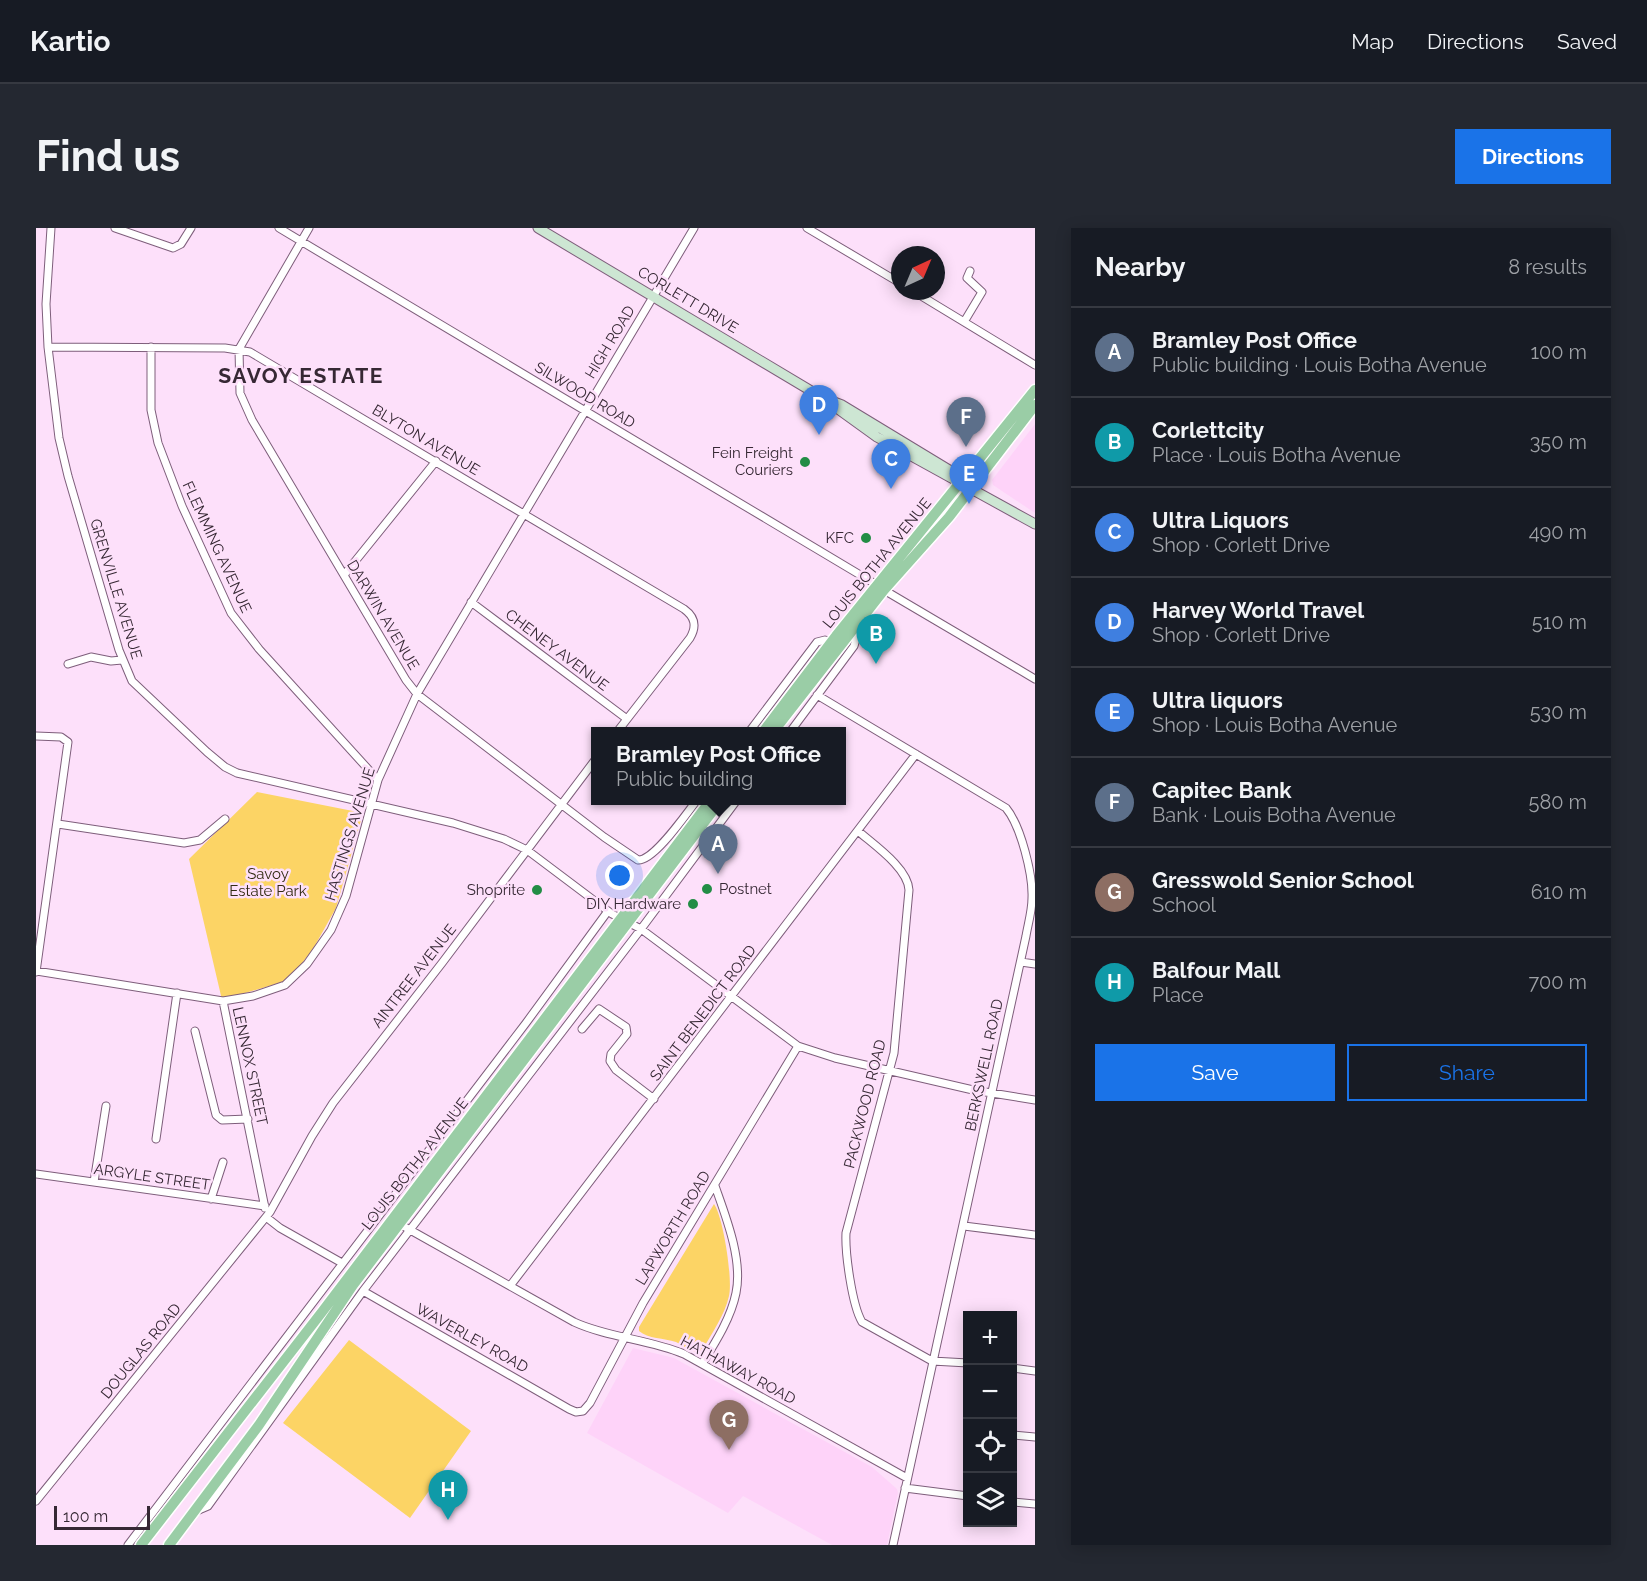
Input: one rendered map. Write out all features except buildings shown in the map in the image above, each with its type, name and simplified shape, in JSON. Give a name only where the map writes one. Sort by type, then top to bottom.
[{"type":"main road","name":"CORLETT DRIVE","points":[[538,228],[823,398],[832,407],[877,437],[962,481],[1035,524]]},
{"type":"main road","name":"LOUIS BOTHA AVENUE","points":[[778,727],[880,588],[1035,390]]},
{"type":"main road","name":"LOUIS BOTHA AVENUE","points":[[767,727],[831,643],[975,489],[1035,405]]},
{"type":"main road","name":"LOUIS BOTHA AVENUE","points":[[169,1545],[259,1425],[353,1285],[400,1225],[624,921],[705,805]]},
{"type":"main road","name":"LOUIS BOTHA AVENUE","points":[[624,921],[718,805]]},
{"type":"main road","name":"LOUIS BOTHA AVENUE","points":[[141,1545],[400,1225]]},
{"type":"street","name":"GRENVILLE AVENUE","points":[[51,228],[46,304],[48,347],[59,438],[122,660],[132,681],[140,690],[207,752],[231,770],[257,779],[371,802],[472,828],[527,850],[608,911],[641,929],[798,1047]]},
{"type":"street","points":[[115,228],[173,248],[182,244],[191,228]]},
{"type":"street","name":"SILWOOD ROAD","points":[[279,228],[1035,679]]},
{"type":"street","name":"DARWIN AVENUE","points":[[309,228],[239,349],[239,384],[243,403],[406,680],[417,694],[604,837],[638,860],[647,858],[658,848]]},
{"type":"street","name":"HIGH ROAD","points":[[550,470],[694,228]]},
{"type":"street","points":[[807,228],[891,278]]},
{"type":"street","points":[[964,322],[982,292],[967,278],[970,271]]},
{"type":"street","points":[[928,300],[1035,364]]},
{"type":"street","name":"BLYTON AVENUE","points":[[48,347],[239,349],[259,357],[684,609],[695,624],[690,638],[627,719]]},
{"type":"street","name":"FLEMMING AVENUE","points":[[151,347],[151,410],[158,443],[182,506],[231,614],[259,649],[378,780]]},
{"type":"street","points":[[344,575],[436,461]]},
{"type":"street","name":"HASTINGS AVENUE","points":[[223,1001],[253,996],[288,983],[307,964],[331,930],[341,910],[378,780],[417,694],[550,470]]},
{"type":"street","name":"CHENEY AVENUE","points":[[471,602],[627,719]]},
{"type":"street","name":"LOUIS BOTHA AVENUE","points":[[793,727],[854,646],[856,639],[852,629]]},
{"type":"street","name":"LOUIS BOTHA AVENUE","points":[[753,727],[817,642],[825,640],[831,643]]},
{"type":"street","points":[[68,664],[91,657],[111,661],[122,660]]},
{"type":"street","name":"BERKSWELL ROAD","points":[[817,695],[990,797],[1010,813],[1030,874],[1033,911],[893,1545]]},
{"type":"street","points":[[621,727],[627,719]]},
{"type":"street","points":[[36,736],[61,737],[68,742],[36,971]]},
{"type":"street","name":"SAINT BENEDICT ROAD","points":[[510,1286],[916,754]]},
{"type":"street","name":"AINTREE AVENUE","points":[[266,1217],[333,1102],[442,963],[591,766]]},
{"type":"street","points":[[668,857],[658,848],[694,805]]},
{"type":"street","name":"LOUIS BOTHA AVENUE","points":[[194,1512],[208,1506],[250,1450],[363,1291],[400,1225],[641,929],[734,805]]},
{"type":"street","points":[[709,817],[718,825]]},
{"type":"street","points":[[58,824],[184,843],[200,840],[225,819]]},
{"type":"street","name":"PACKWOOD ROAD","points":[[858,831],[901,871],[908,884],[896,1030],[890,1071],[846,1233],[852,1287],[858,1315],[862,1322],[932,1361]]},
{"type":"street","name":"LOUIS BOTHA AVENUE","points":[[128,1545],[526,1023],[608,911]]},
{"type":"street","points":[[1021,962],[1035,964]]},
{"type":"street","name":"LENNOX STREET","points":[[36,971],[223,1001],[266,1217]]},
{"type":"street","points":[[156,1138],[177,993]]},
{"type":"street","points":[[582,1029],[599,1009],[626,1027],[627,1034],[611,1054],[610,1061],[616,1070],[654,1099]]},
{"type":"street","points":[[195,1031],[216,1115],[222,1120],[248,1119]]},
{"type":"street","points":[[798,1047],[992,1094],[1035,1100]]},
{"type":"street","name":"LAPWORTH ROAD","points":[[569,1408],[580,1412],[588,1407],[643,1303],[798,1047]]},
{"type":"street","points":[[94,1182],[106,1106]]},
{"type":"street","points":[[211,1200],[223,1162]]},
{"type":"street","name":"ARGYLE STREET","points":[[36,1174],[264,1206]]},
{"type":"street","points":[[702,1364],[716,1342],[732,1307],[738,1286],[730,1232],[715,1186]]},
{"type":"street","points":[[266,1217],[280,1228],[342,1263]]},
{"type":"street","name":"DOUGLAS ROAD","points":[[36,1501],[266,1217]]},
{"type":"street","name":"HATHAWAY ROAD","points":[[400,1225],[574,1322],[597,1331],[671,1349],[702,1364],[907,1478]]},
{"type":"street","points":[[964,1226],[1035,1235]]},
{"type":"street","name":"WAVERLEY ROAD","points":[[363,1291],[569,1408]]},
{"type":"street","points":[[932,1361],[963,1363]]},
{"type":"street","points":[[1017,1369],[1035,1371]]},
{"type":"street","points":[[1017,1435],[1035,1437]]},
{"type":"street","points":[[905,1488],[963,1495]]},
{"type":"street","points":[[1017,1502],[1035,1504]]},
{"type":"shaded area","points":[[1035,424],[1035,513],[993,485],[992,480]]},
{"type":"shaded area","points":[[633,1348],[674,1358],[872,1467],[897,1489],[898,1493],[887,1545],[832,1545],[743,1496],[728,1513],[587,1433]]},
{"type":"green space","name":"Savoy Estate Park","points":[[257,792],[363,813],[336,908],[313,949],[289,980],[222,1000],[189,859]]},
{"type":"green space","points":[[714,1204],[721,1221],[726,1248],[730,1276],[729,1296],[721,1317],[702,1351],[695,1351],[676,1342],[647,1336],[639,1331],[639,1327]]},
{"type":"green space","points":[[349,1340],[471,1431],[410,1518],[283,1423]]},
{"type":"place","name":"Harvey World Travel","points":[[819,435]]},
{"type":"place","name":"Capitec Bank","points":[[966,447]]},
{"type":"place","name":"Fein Freight Couriers","points":[[805,462]]},
{"type":"place","name":"Ultra Liquors","points":[[891,489]]},
{"type":"place","name":"Ultra liquors","points":[[969,504]]},
{"type":"place","name":"KFC","points":[[866,538]]},
{"type":"place","name":"Corlettcity","points":[[876,664]]},
{"type":"place","name":"Bramley Post Office","points":[[718,874]]},
{"type":"place","name":"Postnet","points":[[707,889]]},
{"type":"place","name":"Shoprite","points":[[537,890]]},
{"type":"place","name":"DIY Hardware","points":[[693,904]]},
{"type":"place","name":"Gresswold Senior School","points":[[729,1450]]},
{"type":"place","name":"Balfour Mall","points":[[448,1520]]},
{"type":"district","name":"SAVOY ESTATE","points":[[301,375]]}]
